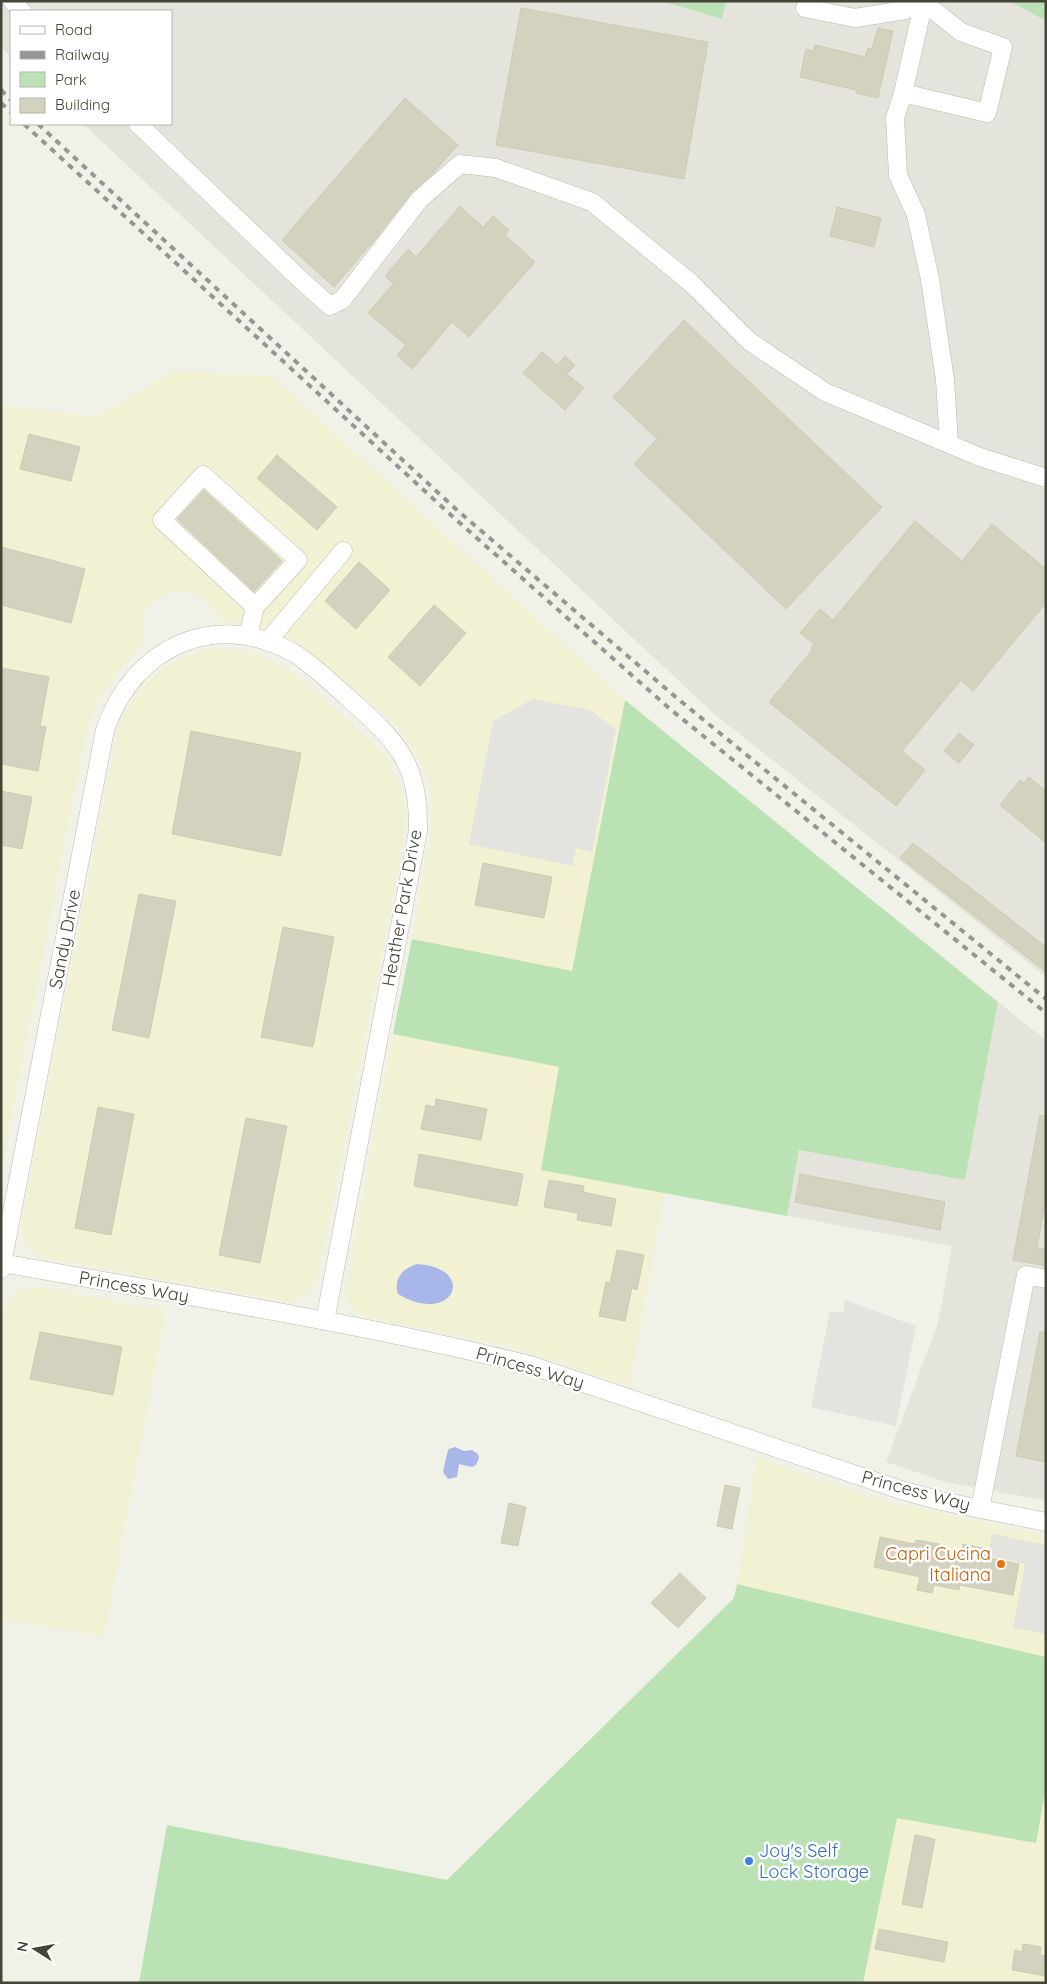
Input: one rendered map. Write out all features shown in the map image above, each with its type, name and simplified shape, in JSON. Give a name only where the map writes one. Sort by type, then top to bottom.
[{"type":"street","points":[[12,1],[21,10]]},
{"type":"street","points":[[805,8],[854,18],[905,10],[923,2]]},
{"type":"street","points":[[923,2],[903,93],[895,118],[898,175],[916,215],[930,279],[945,380],[949,443]]},
{"type":"street","points":[[903,93],[987,113],[1003,47],[961,32],[923,2]]},
{"type":"street","points":[[139,125],[330,306],[342,300],[420,199],[460,164],[496,168],[592,202],[691,283],[749,341],[825,392],[980,457],[1046,478]]},
{"type":"street","points":[[248,636],[255,607],[298,560],[203,475],[162,520],[255,607]]},
{"type":"street","points":[[268,641],[344,551]]},
{"type":"street","name":"Heather Park Drive","points":[[182,635],[230,634],[248,636],[268,641],[293,653],[320,672],[385,731],[401,751],[415,786],[418,808],[418,831],[325,1321]]},
{"type":"street","name":"Sandy Drive","points":[[2,1266],[105,730],[112,709],[130,681],[182,635]]},
{"type":"street","name":"Princess Way","points":[[2,1266],[325,1321],[444,1344],[530,1365],[901,1490],[980,1509],[1046,1522]]},
{"type":"street","points":[[980,1509],[1026,1275],[1046,1279]]},
{"type":"shaded area","points":[[1,1],[661,1],[722,19],[726,1],[1009,1],[1046,21],[1046,977],[713,713],[84,125],[172,125],[172,10],[10,10],[10,56],[1,47]]},
{"type":"shaded area","points":[[174,371],[271,376],[625,700],[572,971],[412,939],[431,834],[432,804],[429,782],[417,755],[404,735],[389,719],[305,648],[287,637],[262,627],[229,622],[222,619],[202,598],[189,592],[174,591],[159,597],[147,608],[143,622],[142,644],[118,671],[96,703],[86,732],[1,1173],[1,405],[97,417]]},
{"type":"shaded area","points":[[219,649],[242,651],[263,656],[292,671],[385,754],[401,787],[405,806],[404,840],[318,1277],[310,1292],[291,1302],[45,1258],[35,1253],[25,1242],[22,1230],[22,1219],[117,733],[125,712],[140,689],[157,673],[175,661],[201,652]]},
{"type":"shaded area","points":[[533,699],[590,710],[616,730],[592,852],[576,848],[573,866],[469,844],[493,721]]},
{"type":"shaded area","points":[[998,1002],[1046,1040],[1046,1501],[946,1482],[886,1462],[938,1323],[952,1246],[787,1216],[799,1150],[965,1180]]},
{"type":"shaded area","points":[[393,1034],[560,1067],[541,1170],[664,1193],[630,1386],[502,1344],[372,1318],[359,1314],[348,1302],[345,1290]]},
{"type":"shaded area","points":[[39,1287],[166,1311],[104,1636],[1,1618],[1,1450],[5,1430],[1,1419],[1,1328],[4,1312],[11,1297],[22,1289]]},
{"type":"shaded area","points":[[845,1300],[916,1326],[896,1426],[811,1407],[830,1311],[843,1313]]},
{"type":"shaded area","points":[[756,1458],[877,1499],[1046,1536],[1046,1657],[737,1584]]},
{"type":"shaded area","points":[[992,1534],[1046,1545],[1046,1634],[1013,1628],[1025,1564],[988,1555]]},
{"type":"shaded area","name":"Joy's Self Lock Storage","points":[[571,1758],[1035,1843],[1046,1787],[1046,1983],[782,1983]]},
{"type":"green space","points":[[661,1],[726,1],[722,19]]},
{"type":"green space","points":[[1009,1],[1046,1],[1046,21]]},
{"type":"green space","points":[[625,700],[998,1002],[965,1180],[799,1150],[787,1216],[541,1170],[559,1067],[393,1034],[412,939],[572,971]]},
{"type":"green space","points":[[737,1584],[1046,1657],[1046,1787],[1036,1843],[897,1818],[863,1983],[139,1983],[167,1825],[447,1880],[734,1598]]},
{"type":"water","points":[[417,1264],[436,1268],[448,1275],[453,1284],[451,1293],[445,1300],[433,1304],[417,1302],[398,1294],[397,1284],[400,1275],[407,1268]]},
{"type":"water","points":[[455,1447],[464,1451],[472,1450],[478,1454],[479,1458],[476,1465],[472,1467],[459,1464],[457,1477],[448,1479],[443,1472],[447,1453],[449,1449]]},
{"type":"building","points":[[521,8],[708,42],[684,179],[496,145]]},
{"type":"building","points":[[878,28],[893,31],[878,98],[856,93],[856,90],[800,77],[806,49],[813,51],[815,45],[865,57],[868,48],[872,49]]},
{"type":"building","points":[[405,98],[458,145],[431,175],[412,192],[334,287],[282,240]]},
{"type":"building","points":[[460,206],[483,227],[493,216],[509,230],[505,235],[535,262],[469,337],[452,322],[412,369],[397,355],[406,345],[368,313],[393,284],[385,276],[408,249],[416,257]]},
{"type":"building","points":[[837,207],[881,218],[874,247],[830,236]]},
{"type":"building","points":[[684,320],[882,507],[786,609],[634,464],[657,439],[613,397]]},
{"type":"building","points":[[542,352],[557,365],[565,356],[575,365],[567,374],[584,388],[565,410],[523,373]]},
{"type":"building","points":[[29,434],[80,447],[71,481],[20,469]]},
{"type":"building","points":[[277,455],[337,507],[317,530],[257,478]]},
{"type":"building","points":[[204,490],[282,561],[254,592],[177,519]]},
{"type":"building","points":[[915,521],[962,561],[992,524],[1046,569],[1046,603],[973,691],[961,680],[902,751],[925,770],[896,806],[769,702],[813,649],[811,648],[814,644],[800,633],[820,609],[833,620]]},
{"type":"building","points":[[1,547],[85,569],[71,623],[1,605]]},
{"type":"building","points":[[359,562],[390,590],[356,629],[325,601]]},
{"type":"building","points":[[434,605],[466,633],[420,686],[388,657]]},
{"type":"building","points":[[1,668],[49,677],[40,726],[46,727],[38,771],[1,764]]},
{"type":"building","points":[[191,731],[301,753],[281,856],[172,834]]},
{"type":"building","points":[[959,733],[974,745],[959,763],[944,751]]},
{"type":"building","points":[[1029,777],[1046,791],[1046,843],[1000,805],[1020,780],[1024,783]]},
{"type":"building","points":[[1,791],[32,797],[22,849],[1,845]]},
{"type":"building","points":[[913,843],[1046,947],[1046,972],[900,858]]},
{"type":"building","points":[[483,863],[552,877],[544,918],[475,905]]},
{"type":"building","points":[[139,894],[176,901],[149,1038],[112,1030]]},
{"type":"building","points":[[283,927],[334,937],[313,1047],[261,1037]]},
{"type":"building","points":[[436,1099],[487,1109],[481,1140],[421,1129],[426,1105],[435,1107]]},
{"type":"building","points":[[98,1107],[134,1114],[111,1235],[75,1228]]},
{"type":"building","points":[[1040,1115],[1046,1116],[1046,1198],[1037,1248],[1046,1249],[1046,1266],[1013,1260]]},
{"type":"building","points":[[246,1118],[287,1126],[260,1263],[219,1255]]},
{"type":"building","points":[[419,1154],[523,1174],[517,1206],[414,1186]]},
{"type":"building","points":[[800,1174],[945,1202],[940,1230],[795,1202]]},
{"type":"building","points":[[549,1180],[584,1186],[583,1192],[616,1199],[611,1226],[577,1220],[578,1213],[544,1207]]},
{"type":"building","points":[[617,1250],[644,1255],[637,1290],[632,1288],[625,1321],[599,1316],[606,1282],[610,1283]]},
{"type":"building","points":[[40,1332],[122,1347],[113,1395],[30,1379]]},
{"type":"building","points":[[1040,1332],[1046,1332],[1046,1462],[1016,1456]]},
{"type":"building","points":[[725,1485],[740,1488],[732,1529],[717,1526]]},
{"type":"building","points":[[509,1503],[526,1507],[518,1546],[501,1543]]},
{"type":"building","points":[[880,1537],[915,1544],[916,1540],[939,1544],[938,1549],[961,1554],[963,1544],[987,1549],[985,1557],[1019,1564],[1013,1595],[960,1585],[959,1590],[934,1585],[932,1593],[917,1590],[920,1577],[874,1567]]},
{"type":"building","points":[[680,1573],[706,1598],[678,1628],[651,1603]]},
{"type":"building","points":[[915,1835],[935,1839],[922,1908],[902,1904]]},
{"type":"building","points":[[879,1929],[948,1942],[944,1962],[875,1949]]},
{"type":"building","points":[[1023,1944],[1041,1947],[1040,1955],[1046,1956],[1046,1976],[1012,1970],[1015,1950],[1022,1952]]},
{"type":"railway","points":[[1,90],[10,99]]},
{"type":"railway","points":[[1,103],[10,111]]},
{"type":"railway","points":[[25,125],[452,516],[670,709],[1046,1013]]},
{"type":"railway","points":[[39,125],[458,511],[678,699],[1046,999]]},
{"type":"place","name":"Capri Cucina Italiana","points":[[1001,1564]]},
{"type":"place","name":"Joy's Self Lock Storage","points":[[749,1861]]}]
